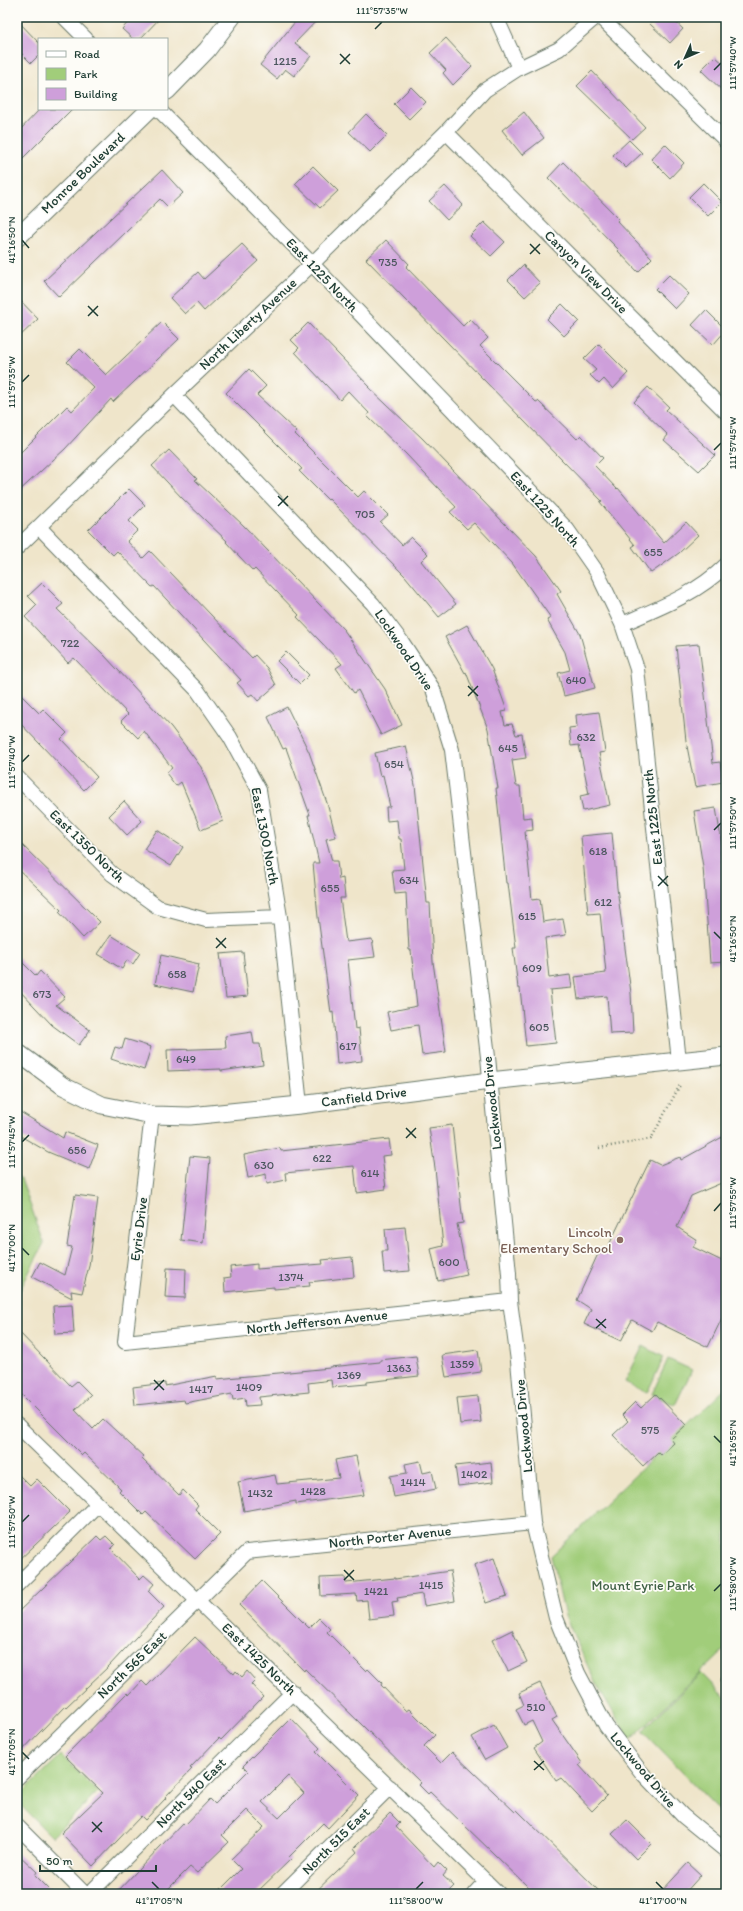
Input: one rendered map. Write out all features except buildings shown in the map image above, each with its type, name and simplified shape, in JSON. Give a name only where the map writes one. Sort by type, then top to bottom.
[{"type":"street","points":[[64,17],[85,38]]},
{"type":"street","points":[[168,90],[206,50],[232,17]]},
{"type":"street","points":[[496,17],[519,68]]},
{"type":"street","name":"North Liberty Avenue","points":[[17,548],[174,394],[312,264],[446,132],[485,90],[519,68],[559,49],[596,17]]},
{"type":"street","points":[[600,17],[726,141]]},
{"type":"street","name":"Monroe Boulevard","points":[[17,238],[149,110]]},
{"type":"street","name":"East 1225 North","points":[[159,110],[312,264],[567,529],[597,572],[622,624],[637,669],[679,1061]]},
{"type":"street","name":"Canyon View Drive","points":[[446,132],[726,412]]},
{"type":"street","name":"Lockwood Drive","points":[[174,394],[373,604],[402,642],[433,689],[452,750],[490,1081],[510,1301],[518,1361],[533,1523],[556,1618],[578,1673],[606,1726],[642,1773],[673,1806],[726,1851]]},
{"type":"street","name":"East 1300 North","points":[[39,527],[198,691],[230,737],[259,790],[280,917],[300,1105]]},
{"type":"street","points":[[622,624],[685,596],[715,576],[726,565]]},
{"type":"street","name":"East 1350 North","points":[[17,776],[112,874],[158,907],[206,920],[280,917]]},
{"type":"street","name":"Canfield Drive","points":[[17,1052],[63,1086],[102,1105],[152,1115],[190,1116],[300,1105],[490,1081],[726,1056]]},
{"type":"street","name":"Eyrie Drive","points":[[125,1342],[152,1115]]},
{"type":"street","name":"North Jefferson Avenue","points":[[125,1342],[510,1301]]},
{"type":"street","name":"East 1425 North","points":[[17,1425],[499,1894]]},
{"type":"street","points":[[17,1585],[98,1504]]},
{"type":"street","name":"North Porter Avenue","points":[[247,1552],[533,1523]]},
{"type":"street","name":"North 565 East","points":[[17,1778],[247,1552]]},
{"type":"street","name":"North 540 East","points":[[89,1894],[293,1692]]},
{"type":"street","name":"North 515 East","points":[[282,1894],[390,1788]]},
{"type":"street","points":[[17,1826],[85,1894]]},
{"type":"street","points":[[474,1894],[486,1881]]},
{"type":"path","points":[[599,1148],[651,1139],[680,1085]]},
{"type":"green space","points":[[17,1175],[21,1179],[44,1243],[17,1296]]},
{"type":"green space","points":[[643,1346],[664,1357],[647,1393],[625,1382]]},
{"type":"green space","points":[[668,1359],[692,1370],[675,1405],[652,1394]]},
{"type":"green space","name":"Mount Eyrie Park","points":[[726,1388],[726,1648],[630,1740],[595,1682],[565,1616],[551,1556]]},
{"type":"green space","points":[[701,1673],[726,1699],[726,1801],[718,1809],[642,1731]]},
{"type":"green space","points":[[61,1755],[98,1792],[52,1837],[21,1806],[18,1797]]},
{"type":"place","name":"Lincoln Elementary School","points":[[620,1240]]}]
